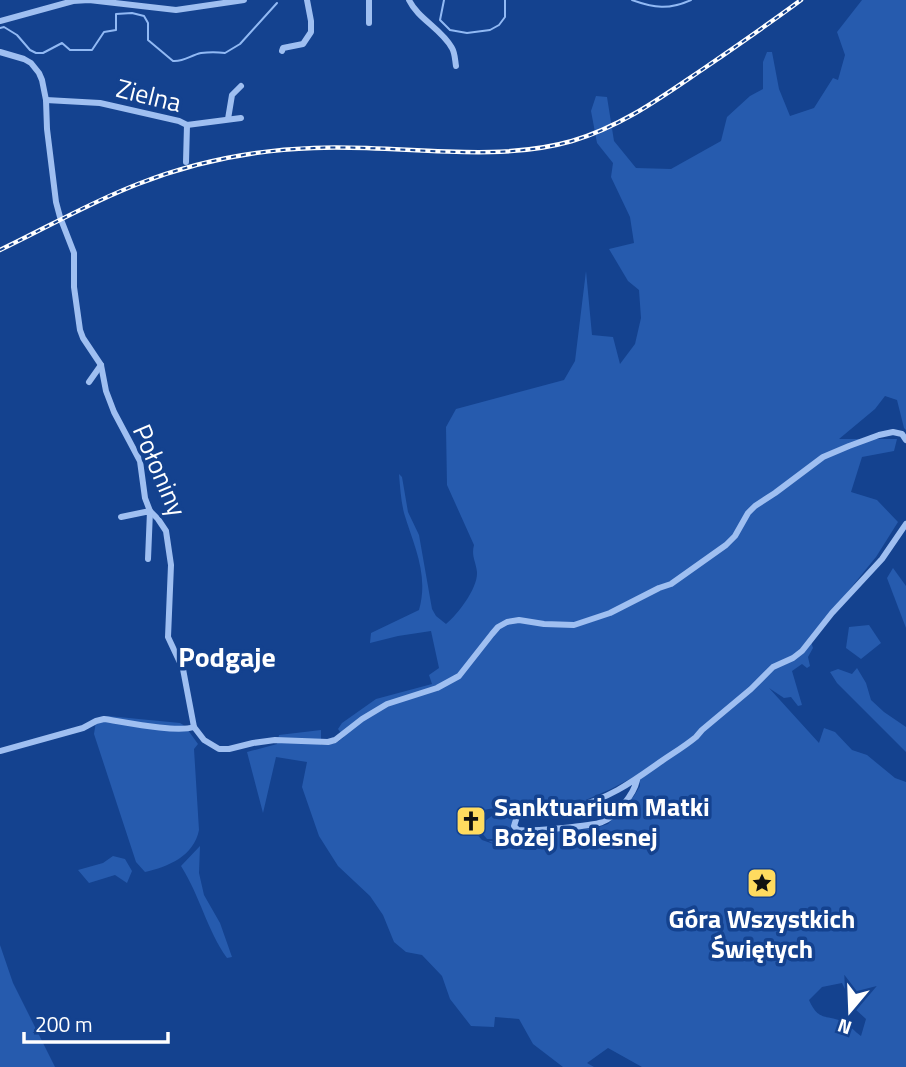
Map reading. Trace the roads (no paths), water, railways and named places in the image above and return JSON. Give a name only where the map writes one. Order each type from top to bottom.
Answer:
[{"type":"street","points":[[0,22],[73,1],[176,10],[203,3],[244,0]]},
{"type":"street","points":[[282,51],[283,48],[303,44],[311,32],[307,0]]},
{"type":"street","points":[[369,0],[369,23]]},
{"type":"street","points":[[409,0],[412,7],[433,25],[453,49],[456,66]]},
{"type":"street","name":"Połoniny","points":[[0,52],[31,63],[42,79],[56,202],[74,253],[74,287],[80,330],[101,365],[106,391],[114,412],[139,461],[150,511],[166,531],[171,565],[168,637],[183,670],[194,727]]},
{"type":"street","points":[[228,119],[232,95],[241,86]]},
{"type":"street","name":"Zielna","points":[[46,100],[100,103],[187,125],[241,118]]},
{"type":"street","points":[[186,162],[187,125]]},
{"type":"street","points":[[89,382],[101,365]]},
{"type":"street","points":[[0,751],[83,729],[103,719],[177,729],[194,727],[204,740],[219,749],[275,740],[335,740],[383,706],[437,688],[459,676],[498,627],[507,622],[519,620],[574,625],[671,584],[726,545],[755,506],[823,457],[878,435],[893,432],[904,437]]},
{"type":"street","points":[[121,517],[150,511],[148,559]]},
{"type":"street","points":[[636,779],[627,800],[610,818],[598,824],[517,830],[514,826],[519,810],[525,808],[571,807],[600,798],[636,779],[696,737],[751,690],[773,667],[793,659],[802,651],[882,558],[906,524]]},
{"type":"waterway","points":[[444,0],[440,20],[450,30],[467,33],[490,30],[499,25],[505,17],[505,0]]},
{"type":"waterway","points":[[632,0],[661,7],[691,0]]},
{"type":"waterway","points":[[0,28],[4,27],[17,35],[36,53],[43,53],[62,43],[70,50],[92,50],[104,32],[116,30],[116,14],[132,13],[144,16],[148,23],[148,40],[173,61],[177,61],[201,53],[225,53],[240,44],[277,3]]},
{"type":"railway","points":[[0,250],[120,191],[181,169],[224,158],[269,151],[346,147],[444,152],[510,151],[572,141],[591,135],[642,109],[801,0]]},
{"type":"place","name":"Sanktuarium Matki Bożej Bolesnej","points":[[471,821]]},
{"type":"place","name":"Góra Wszystkich Świętych","points":[[762,883]]},
{"type":"district","name":"Podgaje","points":[[227,656]]}]
